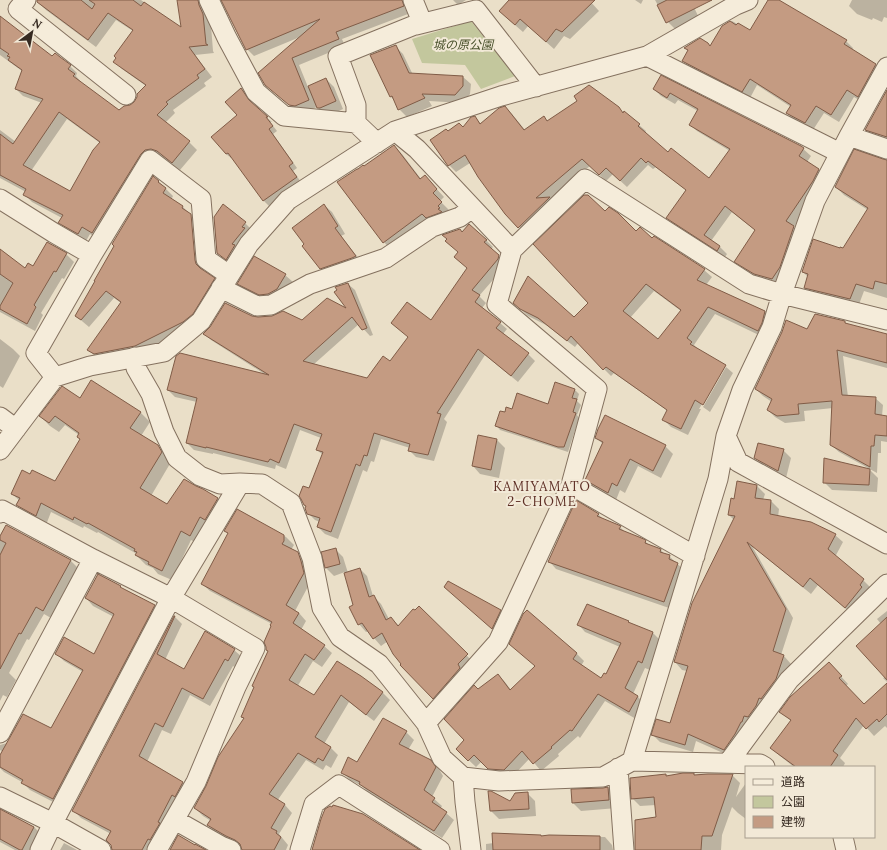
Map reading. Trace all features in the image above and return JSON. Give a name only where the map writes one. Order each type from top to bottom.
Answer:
[{"type":"street","points":[[26,0],[18,9],[126,95]]},
{"type":"street","points":[[208,0],[256,92],[284,116],[356,123],[377,143]]},
{"type":"street","points":[[356,123],[356,106],[338,56],[422,22],[413,0]]},
{"type":"street","points":[[0,450],[55,377],[90,366],[164,352],[201,321],[249,244],[288,200],[395,131],[501,96],[647,56],[736,5],[748,0]]},
{"type":"street","points":[[416,25],[476,10],[536,86]]},
{"type":"street","points":[[647,56],[840,153]]},
{"type":"street","points":[[624,850],[625,764],[695,556],[718,478],[726,436],[742,390],[772,327],[815,201],[887,67]]},
{"type":"street","points":[[395,131],[417,149],[512,250]]},
{"type":"street","points":[[849,136],[887,148]]},
{"type":"street","points":[[55,377],[36,353],[150,160],[201,199],[206,259],[225,282],[257,306],[271,305],[310,284],[386,258],[432,227],[460,217],[472,208]]},
{"type":"street","points":[[426,724],[498,642],[571,485],[597,389],[497,304],[512,250],[585,179],[749,284],[782,294],[887,320]]},
{"type":"street","points":[[0,199],[92,256]]},
{"type":"street","points":[[136,357],[136,368],[151,394],[164,432],[177,458],[200,476],[220,484],[262,484],[291,503],[312,558],[322,608],[340,637],[379,664],[426,724],[442,758],[463,777],[499,781],[603,777],[625,764],[728,763],[760,764],[763,766]]},
{"type":"street","points":[[0,417],[16,428]]},
{"type":"street","points":[[726,436],[738,462],[887,544]]},
{"type":"street","points":[[40,850],[171,598],[240,483]]},
{"type":"street","points":[[571,485],[695,556]]},
{"type":"street","points":[[0,513],[2,510],[93,559],[171,598],[255,648],[236,687],[196,782],[157,850]]},
{"type":"street","points":[[0,733],[5,714],[93,559]]},
{"type":"street","points":[[728,763],[789,680],[887,584]]},
{"type":"street","points":[[463,777],[471,850]]},
{"type":"street","points":[[300,850],[314,804],[339,786],[440,850]]},
{"type":"street","points":[[0,797],[101,850]]},
{"type":"street","points":[[175,820],[231,850]]},
{"type":"street","points":[[843,838],[846,850]]},
{"type":"green space","name":"城の原公園","points":[[471,21],[515,76],[481,89],[465,65],[422,63],[412,39]]},
{"type":"building","points":[[37,0],[81,0],[92,9],[95,4],[89,0],[133,0],[141,6],[144,2],[181,27],[177,0],[198,0],[203,14],[206,44],[208,45],[189,47],[205,69],[197,75],[199,78],[166,102],[168,104],[157,115],[190,141],[172,163],[157,151],[151,149],[145,150],[141,154],[92,233],[82,227],[78,234],[58,223],[63,215],[23,195],[26,189],[0,175],[0,134],[13,144],[43,99],[15,89],[22,70],[8,60],[10,57],[7,56],[9,54],[0,48],[0,16],[52,56],[55,53],[71,65],[68,69],[75,74],[73,76],[119,110],[134,102],[137,94],[146,85],[113,62],[116,58],[114,56],[133,30],[108,13],[88,40],[37,2]],"holes":[[[59,112],[100,142],[93,150],[70,191],[23,165]]]},
{"type":"building","points":[[221,0],[402,0],[404,6],[336,32],[339,39],[292,58],[309,100],[295,106],[289,105],[265,85],[258,73],[320,19],[246,50]]},
{"type":"building","points":[[509,0],[595,0],[562,32],[556,29],[546,42],[520,19],[515,25],[499,11]]},
{"type":"building","points":[[667,0],[712,0],[666,23],[657,5]]},
{"type":"building","points":[[768,0],[779,0],[847,40],[844,44],[876,64],[858,97],[847,90],[831,115],[816,106],[805,123],[786,113],[791,105],[750,79],[742,92],[682,61],[688,50],[684,48],[700,38],[710,46],[722,26],[730,21],[736,25],[738,23],[750,30]]},
{"type":"building","points":[[396,45],[409,73],[463,76],[463,86],[455,95],[422,94],[425,98],[398,110],[392,96],[390,97],[370,55]]},
{"type":"building","points":[[661,75],[801,146],[804,148],[799,156],[819,169],[813,181],[786,221],[794,226],[780,267],[772,279],[754,274],[734,262],[755,230],[725,206],[704,235],[720,246],[717,251],[666,218],[686,190],[648,161],[646,163],[641,158],[620,181],[606,168],[599,175],[582,159],[536,198],[550,197],[518,228],[505,214],[478,177],[465,155],[448,166],[430,140],[446,129],[448,131],[459,123],[463,127],[471,117],[475,116],[480,124],[499,108],[505,106],[524,130],[544,116],[547,121],[577,101],[574,96],[589,85],[619,107],[623,113],[624,111],[640,124],[638,126],[668,152],[671,148],[709,178],[730,149],[689,125],[698,109],[670,93],[667,98],[653,89]]},
{"type":"building","points":[[326,78],[336,101],[317,108],[308,86]]},
{"type":"building","points":[[241,88],[249,100],[268,117],[266,117],[273,126],[269,129],[293,163],[289,166],[297,177],[263,201],[228,153],[226,154],[211,137],[237,115],[225,102]]},
{"type":"building","points":[[887,90],[887,137],[865,130]]},
{"type":"building","points":[[394,145],[420,179],[425,175],[437,189],[433,193],[442,202],[438,206],[440,208],[438,209],[442,212],[426,218],[422,214],[383,243],[337,182],[363,165],[364,166]]},
{"type":"building","points":[[854,149],[887,160],[887,284],[875,281],[873,289],[856,284],[850,299],[804,288],[808,274],[802,272],[813,239],[843,248],[868,208],[835,187]]},
{"type":"building","points":[[153,176],[166,188],[163,193],[183,206],[182,208],[191,214],[196,264],[215,278],[193,314],[183,322],[135,346],[94,354],[87,350],[121,302],[106,291],[81,320],[75,316],[114,246],[112,244]]},
{"type":"building","points":[[584,195],[588,195],[605,211],[609,207],[618,213],[636,231],[640,227],[652,238],[654,236],[705,269],[697,280],[765,311],[762,323],[758,331],[708,307],[687,338],[692,342],[690,344],[726,365],[703,405],[695,400],[681,429],[662,420],[667,410],[606,367],[603,370],[571,336],[567,341],[538,318],[520,309],[513,303],[528,276],[574,317],[588,303],[533,244]],"holes":[[[646,284],[681,310],[658,339],[623,311]]]},
{"type":"building","points":[[223,204],[246,222],[242,227],[245,228],[232,244],[235,245],[226,260],[217,253],[214,217]]},
{"type":"building","points":[[324,204],[338,226],[335,228],[356,256],[320,269],[302,246],[304,244],[292,228]]},
{"type":"building","points":[[469,224],[487,240],[484,242],[499,255],[498,259],[472,290],[480,295],[475,302],[501,322],[496,328],[529,353],[511,376],[478,349],[437,413],[441,414],[428,455],[408,451],[410,444],[374,433],[367,456],[364,455],[360,466],[356,464],[331,532],[317,527],[320,518],[307,514],[305,508],[306,506],[299,496],[303,486],[309,488],[323,452],[316,450],[322,434],[294,424],[279,463],[270,459],[268,462],[186,443],[197,398],[167,390],[176,356],[180,353],[269,375],[203,334],[210,327],[225,303],[252,316],[272,316],[283,311],[302,320],[327,298],[346,308],[334,292],[337,290],[335,287],[348,283],[367,328],[362,330],[352,317],[303,361],[367,378],[383,356],[390,361],[408,337],[391,323],[407,302],[431,320],[467,268],[454,257],[458,252],[445,241],[447,239],[442,235],[460,229],[462,232]]},
{"type":"building","points":[[47,242],[67,253],[56,272],[54,271],[34,305],[36,307],[27,324],[0,309],[0,306],[13,283],[0,274],[0,249],[25,268],[28,263],[33,266]]},
{"type":"building","points":[[254,256],[286,274],[277,289],[268,294],[259,295],[237,284]]},
{"type":"building","points":[[815,314],[845,321],[845,323],[887,334],[887,363],[837,350],[842,395],[876,397],[875,414],[887,416],[887,436],[875,435],[874,446],[871,446],[870,467],[830,445],[832,401],[798,404],[799,414],[777,416],[767,410],[772,399],[755,389],[782,332],[786,320],[807,329]]},
{"type":"building","points":[[91,380],[141,412],[130,428],[158,445],[162,452],[140,488],[167,504],[184,479],[218,498],[205,520],[200,517],[190,536],[181,531],[162,571],[135,555],[137,552],[134,551],[135,549],[88,523],[87,524],[74,517],[73,520],[41,503],[36,516],[16,505],[20,498],[11,494],[22,470],[30,474],[32,470],[55,481],[80,439],[77,437],[79,433],[55,416],[49,423],[39,416],[62,386],[80,398]]},
{"type":"building","points":[[555,382],[575,389],[572,398],[577,399],[573,412],[576,413],[564,447],[558,447],[495,426],[500,411],[505,412],[506,407],[512,409],[517,393],[548,404]]},
{"type":"building","points":[[605,415],[666,445],[653,471],[630,459],[617,486],[612,483],[608,493],[585,480],[603,442],[595,438]]},
{"type":"building","points":[[478,435],[497,439],[491,470],[472,466]]},
{"type":"building","points":[[758,443],[784,449],[778,471],[754,458]]},
{"type":"building","points":[[824,458],[870,469],[869,485],[823,483]]},
{"type":"building","points":[[737,481],[757,485],[755,498],[771,500],[770,514],[811,522],[836,534],[828,549],[864,579],[860,585],[862,587],[845,608],[810,578],[803,587],[747,542],[786,609],[773,651],[784,655],[776,679],[761,699],[759,698],[756,706],[748,717],[744,716],[735,734],[724,750],[688,734],[685,745],[651,735],[656,719],[670,723],[688,666],[674,662],[692,603],[735,516],[728,515],[731,498],[734,499]]},
{"type":"building","points":[[576,500],[599,514],[597,516],[621,526],[619,529],[646,540],[645,543],[661,549],[660,552],[670,555],[669,559],[678,563],[664,602],[548,562]]},
{"type":"building","points":[[237,509],[284,535],[284,541],[282,544],[298,552],[301,561],[304,573],[286,605],[299,613],[293,623],[325,645],[314,660],[305,654],[289,680],[314,695],[337,661],[383,692],[366,715],[341,695],[315,737],[331,747],[323,761],[318,758],[315,763],[298,753],[269,794],[285,804],[271,828],[277,831],[276,833],[281,837],[274,850],[242,850],[240,844],[235,840],[207,825],[211,819],[194,808],[206,786],[218,757],[244,718],[241,717],[254,687],[252,686],[268,651],[266,650],[264,642],[272,622],[201,584],[228,533],[224,531]]},
{"type":"building","points":[[6,525],[71,560],[43,611],[36,607],[21,634],[19,633],[0,669],[0,555],[6,543],[0,540],[0,536]]},
{"type":"building","points":[[336,548],[340,564],[325,568],[321,552]]},
{"type":"building","points":[[360,568],[369,597],[374,595],[386,620],[391,617],[398,626],[413,609],[415,610],[419,606],[468,654],[458,664],[460,668],[433,699],[400,665],[401,664],[393,654],[382,633],[373,639],[362,623],[358,625],[349,607],[353,605],[344,573]]},
{"type":"building","points":[[98,574],[155,605],[53,799],[21,783],[23,780],[0,767],[0,755],[23,714],[51,728],[83,670],[55,654],[64,637],[94,654],[114,614],[85,598]]},
{"type":"building","points":[[448,581],[501,610],[492,629],[444,587]]},
{"type":"building","points":[[587,604],[653,632],[642,663],[638,661],[625,688],[638,696],[629,712],[598,694],[572,731],[570,730],[533,764],[522,751],[504,770],[488,769],[474,755],[468,761],[456,749],[464,740],[444,719],[474,685],[478,689],[498,674],[510,690],[535,666],[509,644],[523,614],[527,610],[577,653],[573,659],[601,678],[604,673],[606,674],[621,643],[577,625]]},
{"type":"building","points":[[174,616],[157,654],[184,669],[205,631],[235,649],[228,661],[225,659],[203,699],[182,688],[163,727],[155,723],[139,756],[183,782],[175,797],[172,795],[158,822],[160,823],[142,850],[112,850],[111,845],[106,840],[111,831],[72,811]]},
{"type":"building","points":[[887,617],[887,680],[856,646]]},
{"type":"building","points":[[829,662],[842,676],[839,678],[864,704],[887,683],[887,714],[879,722],[877,719],[866,729],[856,718],[833,751],[838,755],[831,766],[795,766],[770,748],[791,720],[779,712],[790,697]]},
{"type":"building","points":[[383,718],[407,731],[399,744],[431,760],[436,767],[424,790],[435,798],[432,802],[447,812],[434,831],[359,784],[360,782],[341,773],[348,757],[357,762]]},
{"type":"building","points":[[694,773],[694,775],[733,774],[712,836],[702,836],[701,850],[635,850],[635,820],[656,817],[654,797],[631,799],[630,778],[666,774],[666,776]]},
{"type":"building","points":[[608,787],[609,800],[572,803],[571,789]]},
{"type":"building","points":[[488,791],[491,791],[510,801],[515,793],[528,792],[529,809],[490,811]]},
{"type":"building","points":[[333,805],[363,814],[420,850],[312,850],[325,809],[330,806],[332,807]]},
{"type":"building","points":[[0,809],[34,827],[22,850],[0,839]]},
{"type":"building","points":[[492,833],[541,836],[600,836],[600,850],[493,850]]},
{"type":"building","points":[[178,835],[195,845],[206,850],[170,850]]},
{"type":"district","name":"KAMIYAMATO 2-CHOME","points":[[542,494]]}]
